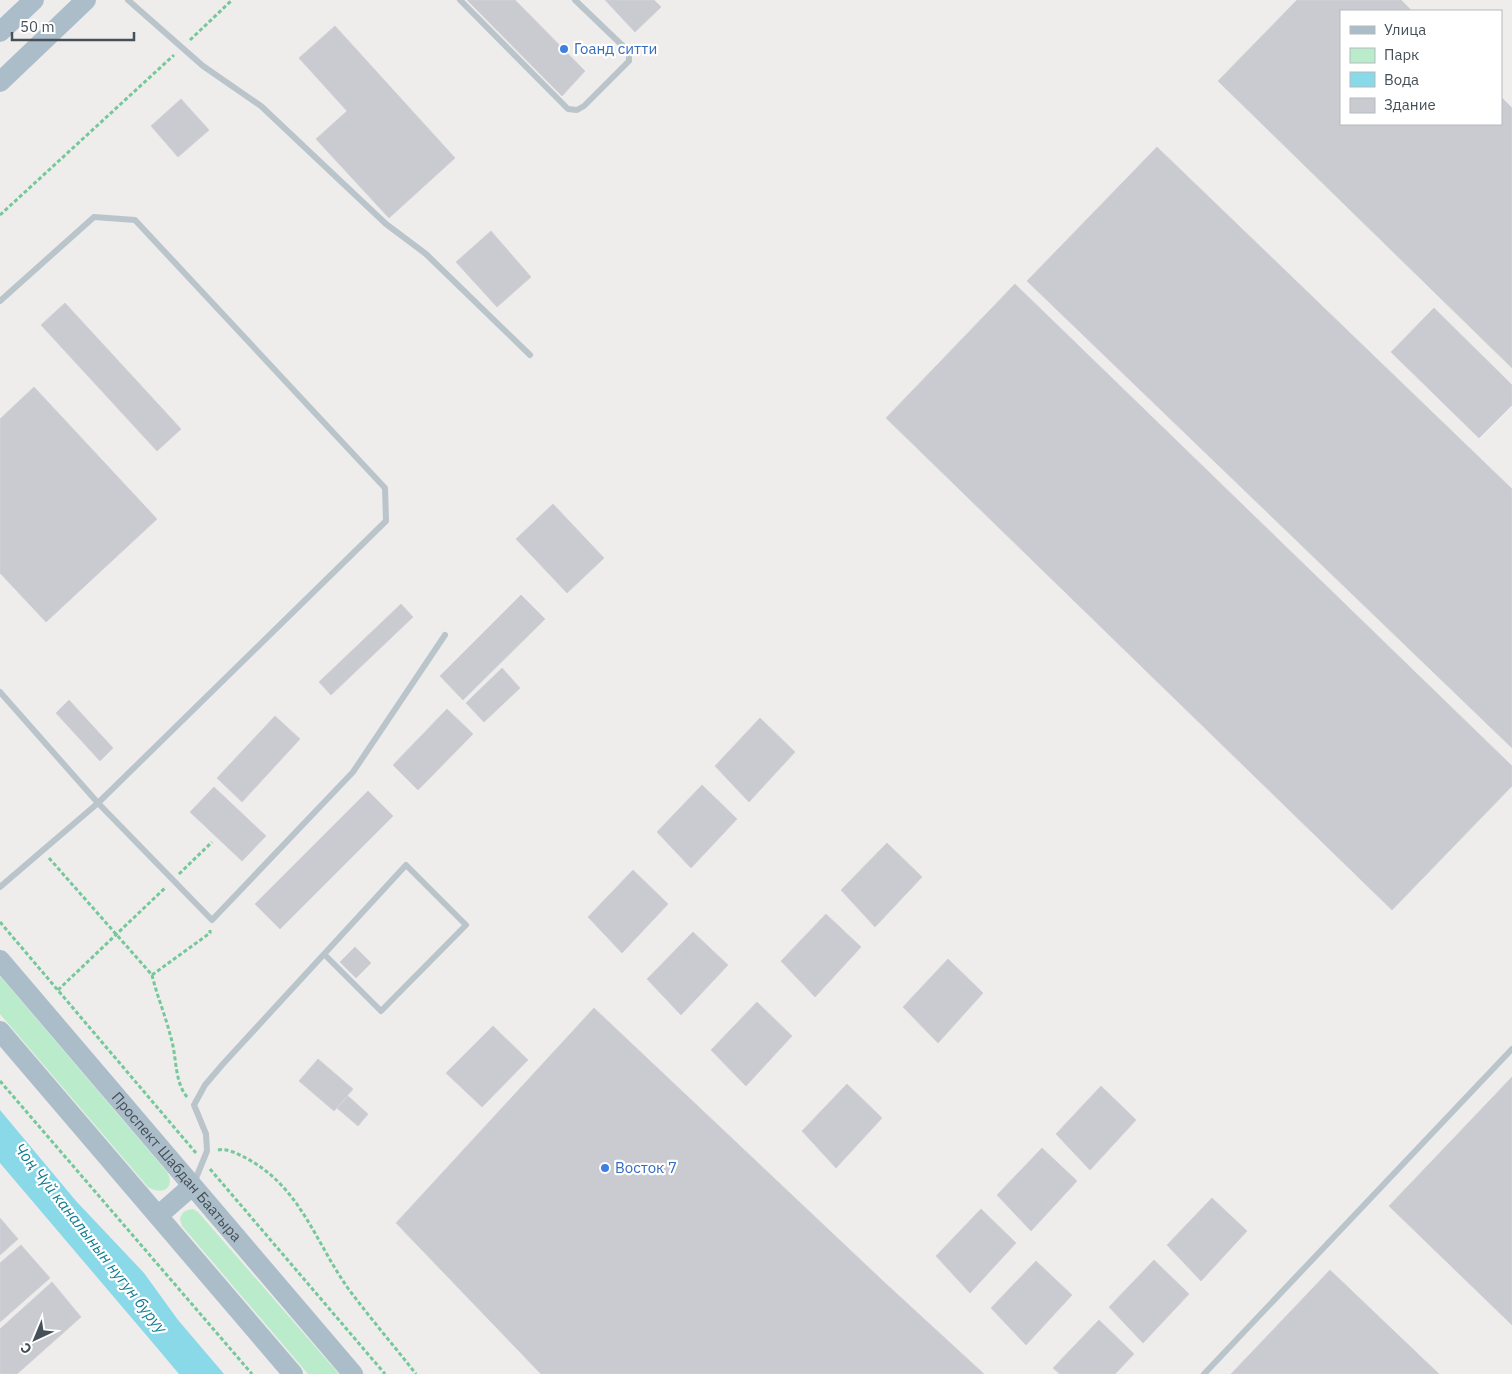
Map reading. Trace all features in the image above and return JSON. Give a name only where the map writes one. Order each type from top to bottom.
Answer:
[{"type":"main road","points":[[0,32],[34,0]]},
{"type":"main road","points":[[0,82],[86,0]]},
{"type":"main road","name":"Проспект Шабдан Баатыра","points":[[0,960],[353,1374]]},
{"type":"main road","points":[[0,1031],[293,1374]]},
{"type":"main road","points":[[159,1216],[192,1186]]},
{"type":"lane","points":[[128,0],[203,66],[261,106],[386,224],[426,254],[530,355]]},
{"type":"lane","points":[[460,0],[568,109],[577,110],[584,106],[629,61],[629,54],[626,48],[575,0]]},
{"type":"lane","points":[[0,301],[94,217],[135,220],[386,488],[386,521],[98,803],[0,887]]},
{"type":"lane","points":[[0,692],[98,803],[212,920],[353,772],[445,635]]},
{"type":"lane","points":[[192,1186],[204,1162],[207,1151],[206,1134],[194,1105],[205,1085],[222,1065],[324,954],[406,865],[466,925],[381,1012],[324,954]]},
{"type":"lane","points":[[1204,1374],[1512,1049]]},
{"type":"path","points":[[0,215],[232,0]]},
{"type":"path","points":[[58,990],[212,842]]},
{"type":"path","points":[[42,851],[152,975],[172,1039],[177,1076],[184,1093],[194,1105]]},
{"type":"path","points":[[152,975],[210,933],[212,920]]},
{"type":"path","points":[[0,922],[385,1374]]},
{"type":"path","points":[[0,1082],[252,1374]]},
{"type":"path","points":[[207,1151],[222,1149],[241,1155],[274,1176],[300,1206],[349,1290],[416,1374]]},
{"type":"green space","points":[[0,976],[167,1172],[170,1182],[166,1189],[158,1191],[148,1187],[0,1014]]},
{"type":"green space","points":[[193,1209],[198,1212],[339,1374],[308,1374],[182,1226],[180,1219],[183,1213]]},
{"type":"water","name":"Чоң Чүй каналынын нугун буруу","points":[[0,1110],[76,1201],[144,1273],[178,1320],[224,1374],[179,1374],[0,1163]]},
{"type":"building","points":[[467,0],[515,0],[585,71],[562,96]]},
{"type":"building","points":[[605,0],[654,0],[661,7],[635,32]]},
{"type":"building","points":[[1297,0],[1401,0],[1411,10],[1340,10],[1340,125],[1502,125],[1502,98],[1512,108],[1512,368],[1218,81]]},
{"type":"building","points":[[335,26],[455,158],[389,218],[316,139],[347,111],[299,58]]},
{"type":"building","points":[[181,99],[209,130],[178,157],[151,126]]},
{"type":"building","points":[[1157,147],[1512,489],[1512,748],[1027,281]]},
{"type":"building","points":[[491,231],[531,277],[497,307],[456,262]]},
{"type":"building","points":[[1015,284],[1512,766],[1512,786],[1392,910],[886,418]]},
{"type":"building","points":[[65,303],[181,429],[157,451],[41,325]]},
{"type":"building","points":[[1434,308],[1512,385],[1512,405],[1479,438],[1391,352]]},
{"type":"building","points":[[34,387],[157,519],[46,622],[0,573],[0,419]]},
{"type":"building","points":[[553,504],[604,558],[567,593],[516,539]]},
{"type":"building","points":[[521,595],[545,619],[463,700],[440,676]]},
{"type":"building","points":[[401,604],[413,617],[331,695],[319,682]]},
{"type":"building","points":[[502,668],[520,688],[484,722],[466,703]]},
{"type":"building","points":[[69,700],[113,748],[100,761],[56,713]]},
{"type":"building","points":[[447,709],[473,734],[418,790],[393,765]]},
{"type":"building","points":[[275,716],[300,739],[242,802],[217,778]]},
{"type":"building","points":[[760,718],[795,752],[749,802],[715,766]]},
{"type":"building","points":[[702,785],[737,819],[691,868],[657,832]]},
{"type":"building","points":[[214,787],[266,836],[242,861],[190,812]]},
{"type":"building","points":[[368,791],[393,816],[280,929],[255,904]]},
{"type":"building","points":[[887,843],[922,877],[875,927],[841,890]]},
{"type":"building","points":[[633,870],[668,904],[622,953],[588,917]]},
{"type":"building","points":[[826,914],[861,947],[815,997],[781,961]]},
{"type":"building","points":[[693,932],[728,965],[681,1015],[647,979]]},
{"type":"building","points":[[355,947],[371,963],[356,978],[340,962]]},
{"type":"building","points":[[948,959],[983,993],[938,1043],[903,1007]]},
{"type":"building","points":[[757,1002],[792,1036],[746,1086],[711,1050]]},
{"type":"building","name":"Восток 7","points":[[594,1008],[984,1374],[541,1374],[396,1223]]},
{"type":"building","points":[[493,1026],[528,1060],[482,1107],[446,1073]]},
{"type":"building","points":[[318,1059],[353,1089],[334,1111],[299,1081]]},
{"type":"building","points":[[1512,1077],[1512,1325],[1389,1206]]},
{"type":"building","points":[[847,1084],[882,1118],[836,1168],[802,1131]]},
{"type":"building","points":[[1101,1086],[1136,1120],[1090,1170],[1056,1134]]},
{"type":"building","points":[[348,1096],[368,1114],[358,1126],[337,1108]]},
{"type":"building","points":[[1042,1148],[1077,1181],[1031,1231],[997,1195]]},
{"type":"building","points":[[1212,1198],[1247,1231],[1201,1281],[1167,1245]]},
{"type":"building","points":[[981,1209],[1016,1243],[970,1293],[936,1256]]},
{"type":"building","points":[[0,1218],[18,1239],[0,1255]]},
{"type":"building","points":[[21,1245],[50,1278],[0,1322],[0,1263]]},
{"type":"building","points":[[1154,1260],[1189,1294],[1143,1343],[1109,1307]]},
{"type":"building","points":[[1036,1261],[1072,1295],[1026,1345],[991,1308]]},
{"type":"building","points":[[1330,1270],[1439,1374],[1231,1374]]},
{"type":"building","points":[[52,1282],[81,1317],[17,1374],[0,1374],[0,1329]]},
{"type":"building","points":[[1099,1320],[1134,1354],[1115,1374],[1060,1374],[1053,1368]]},
{"type":"place","name":"Гоанд ситти","points":[[564,49]]},
{"type":"place","name":"Восток 7","points":[[605,1168]]}]
